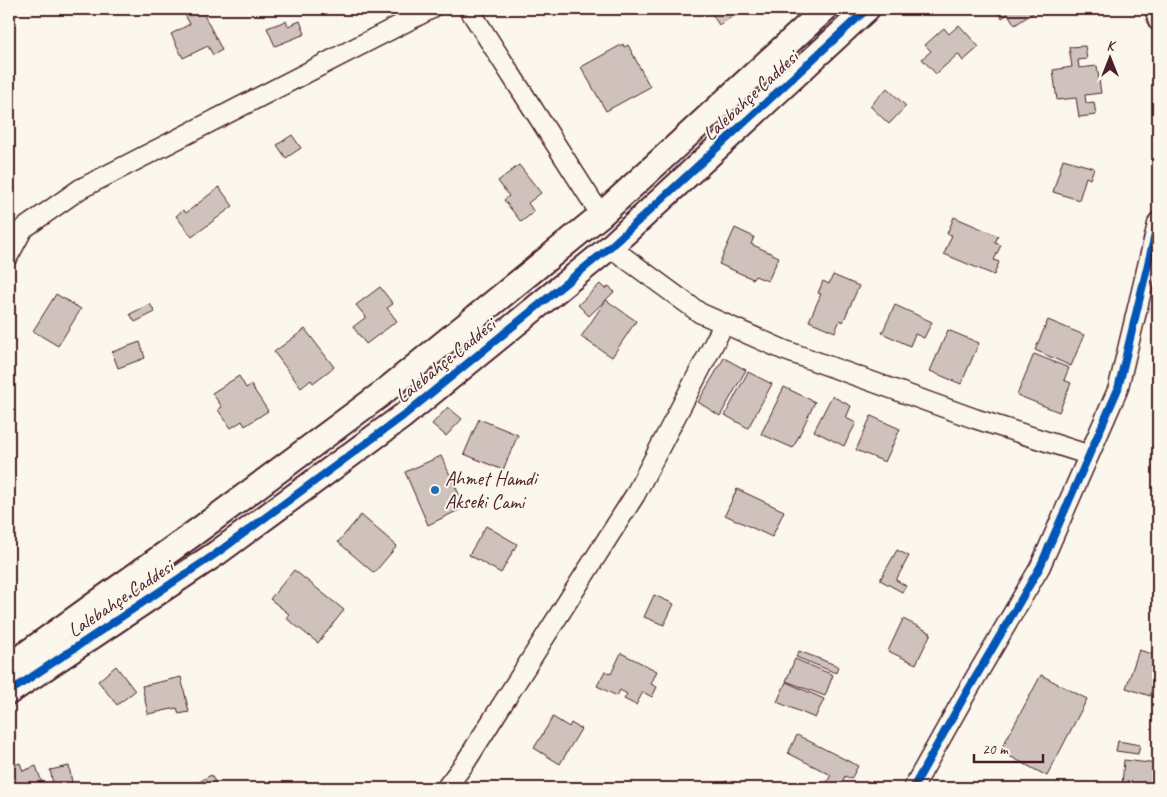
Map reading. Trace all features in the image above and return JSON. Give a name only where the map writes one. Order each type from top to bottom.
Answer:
[{"type":"street","points":[[9,255],[23,229],[80,189],[431,9]]},
{"type":"street","points":[[469,9],[601,215]]},
{"type":"street","name":"Lalebahçe Caddesi","points":[[10,659],[200,529],[380,395],[601,215],[825,9]]},
{"type":"street","name":"Lalebahçe Caddesi","points":[[9,692],[217,553],[403,416],[610,247],[867,9]]},
{"type":"street","points":[[1155,9],[1158,21]]},
{"type":"street","points":[[913,788],[1040,567],[1118,390],[1157,234]]},
{"type":"street","points":[[610,247],[700,313],[724,324],[784,350],[976,419],[1089,455]]},
{"type":"street","points":[[446,788],[480,739],[635,495],[724,324]]},
{"type":"building","points":[[201,9],[222,50],[213,55],[208,46],[183,58],[171,34],[190,24],[185,15]]},
{"type":"building","points":[[709,9],[742,9],[743,10],[719,25]]},
{"type":"building","points":[[996,9],[1039,9],[1015,25],[1008,14],[1002,18]]},
{"type":"building","points":[[286,21],[288,26],[300,21],[305,34],[275,46],[267,28]]},
{"type":"building","points":[[959,25],[979,47],[963,61],[958,54],[936,74],[922,59],[931,51],[925,45],[944,28],[949,34]]},
{"type":"building","points":[[623,44],[624,47],[628,45],[650,87],[606,111],[581,67]]},
{"type":"building","points":[[1085,46],[1087,59],[1078,60],[1079,68],[1097,66],[1101,93],[1085,95],[1086,103],[1094,102],[1096,115],[1079,117],[1076,98],[1057,100],[1053,70],[1072,67],[1069,47]]},
{"type":"building","points":[[887,88],[906,106],[889,124],[870,106]]},
{"type":"building","points":[[292,135],[301,148],[286,158],[277,145]]},
{"type":"building","points":[[1063,159],[1094,168],[1090,179],[1086,177],[1079,200],[1053,192]]},
{"type":"building","points":[[519,165],[541,193],[528,203],[534,212],[521,222],[504,200],[509,196],[498,181]]},
{"type":"building","points":[[219,187],[233,206],[192,237],[176,216],[183,210],[186,213]]},
{"type":"building","points":[[954,217],[998,236],[995,243],[1001,245],[994,260],[999,262],[994,275],[944,254],[952,235],[947,234]]},
{"type":"building","points":[[735,228],[754,237],[751,244],[779,257],[768,281],[755,276],[753,279],[719,264]]},
{"type":"building","points":[[833,275],[859,286],[843,322],[840,320],[835,332],[809,321],[821,294],[818,293],[823,281],[829,284]]},
{"type":"building","points":[[600,284],[605,289],[609,286],[614,292],[589,316],[578,305]]},
{"type":"building","points":[[380,287],[393,304],[387,308],[397,321],[366,344],[353,327],[366,317],[356,305]]},
{"type":"building","points":[[56,294],[81,309],[58,346],[33,331]]},
{"type":"building","points":[[606,300],[636,321],[612,357],[581,337]]},
{"type":"building","points":[[150,304],[155,312],[135,322],[130,314]]},
{"type":"building","points":[[895,305],[932,322],[924,338],[915,334],[910,346],[882,333]]},
{"type":"building","points":[[1048,320],[1084,335],[1071,366],[1035,350]]},
{"type":"building","points":[[305,329],[334,367],[313,383],[311,380],[301,388],[274,352]]},
{"type":"building","points":[[948,330],[979,343],[961,384],[930,371]]},
{"type":"building","points":[[140,342],[145,358],[118,368],[112,352]]},
{"type":"building","points":[[1034,354],[1069,368],[1064,380],[1071,383],[1059,412],[1017,395]]},
{"type":"building","points":[[724,358],[746,370],[720,416],[698,402]]},
{"type":"building","points":[[748,372],[772,384],[748,428],[725,415]]},
{"type":"building","points":[[239,376],[246,388],[251,385],[268,411],[245,426],[242,421],[231,428],[218,410],[222,407],[212,393]]},
{"type":"building","points":[[784,387],[815,402],[793,448],[761,434]]},
{"type":"building","points":[[832,396],[851,406],[846,418],[856,423],[844,446],[814,431]]},
{"type":"building","points":[[448,407],[462,419],[446,436],[432,424]]},
{"type":"building","points":[[871,416],[900,429],[885,462],[856,450]]},
{"type":"building","points":[[479,419],[518,435],[503,470],[464,454]]},
{"type":"building","name":"Ahmet Hamdi Akseki Cami","points":[[441,456],[465,507],[428,525],[405,472]]},
{"type":"building","points":[[737,489],[784,511],[772,537],[725,515]]},
{"type":"building","points":[[361,515],[397,546],[374,573],[338,542]]},
{"type":"building","points":[[486,526],[517,544],[501,573],[469,555]]},
{"type":"building","points":[[897,550],[909,556],[896,580],[906,586],[902,592],[880,580]]},
{"type":"building","points":[[294,570],[344,610],[318,643],[286,618],[289,614],[270,599]]},
{"type":"building","points":[[654,595],[674,604],[664,625],[644,617]]},
{"type":"building","points":[[903,619],[931,633],[916,664],[888,651]]},
{"type":"building","points":[[1139,650],[1158,656],[1158,670],[1150,696],[1126,688]]},
{"type":"building","points":[[799,651],[838,666],[836,673],[796,657]]},
{"type":"building","points":[[621,653],[657,671],[651,684],[657,687],[652,697],[643,692],[636,705],[624,699],[627,694],[620,690],[617,696],[597,686],[605,671],[611,674]]},
{"type":"building","points":[[795,659],[833,675],[825,696],[786,681]]},
{"type":"building","points":[[116,666],[135,691],[117,705],[98,681]]},
{"type":"building","points":[[1041,675],[1087,699],[1047,776],[1000,751]]},
{"type":"building","points":[[181,677],[189,712],[179,714],[177,708],[148,714],[142,686]]},
{"type":"building","points":[[786,682],[824,699],[815,718],[777,702]]},
{"type":"building","points":[[553,717],[569,727],[571,723],[581,729],[560,764],[534,748]]},
{"type":"building","points":[[797,735],[858,766],[851,779],[845,776],[839,788],[826,784],[831,775],[788,753]]},
{"type":"building","points":[[1118,741],[1140,745],[1138,754],[1116,751]]},
{"type":"building","points":[[1124,760],[1158,764],[1158,788],[1122,786]]},
{"type":"building","points":[[20,763],[23,771],[36,766],[44,788],[11,788],[9,767]]},
{"type":"building","points":[[69,766],[73,788],[54,788],[50,770]]},
{"type":"building","points":[[211,775],[219,788],[189,788]]},
{"type":"building","points":[[726,781],[744,788],[723,788]]},
{"type":"cycle path","points":[[9,692],[217,553],[403,416],[610,247],[867,9]]},
{"type":"cycle path","points":[[913,788],[1040,567],[1118,389],[1158,222]]},
{"type":"place","name":"Ahmet Hamdi Akseki Cami","points":[[435,490]]}]
